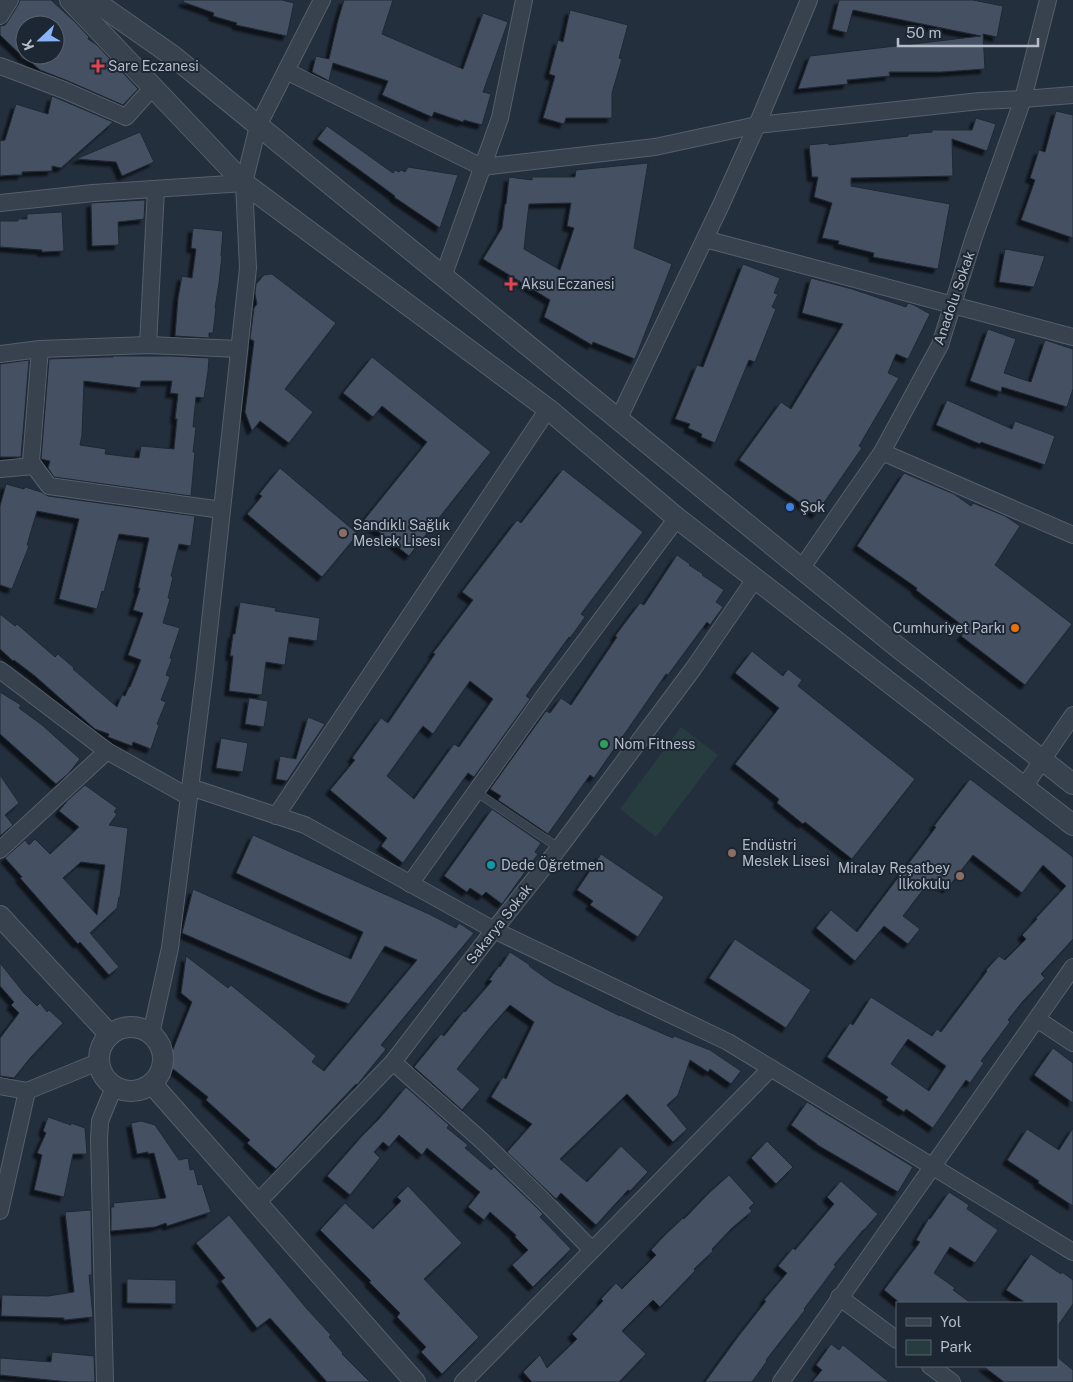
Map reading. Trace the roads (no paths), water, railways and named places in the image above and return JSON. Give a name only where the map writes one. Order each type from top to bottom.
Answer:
[{"type":"street","points":[[0,15],[10,0]]},
{"type":"street","points":[[70,0],[244,183],[548,409],[677,518],[1073,825]]},
{"type":"street","points":[[93,0],[115,7],[258,126],[895,645],[1073,784]]},
{"type":"street","points":[[151,1034],[170,948],[222,510],[248,268],[244,183],[258,126],[322,0]]},
{"type":"street","points":[[443,277],[500,118],[524,0]]},
{"type":"street","points":[[618,420],[757,124],[809,0]]},
{"type":"street","name":"Anadolu Sokak","points":[[801,568],[882,452],[940,345],[974,237],[1023,99],[1048,0]]},
{"type":"street","points":[[0,66],[64,90],[126,117],[153,87]]},
{"type":"street","points":[[286,72],[482,167],[655,147],[757,124],[980,100],[1073,95]]},
{"type":"street","points":[[0,203],[93,193],[244,183]]},
{"type":"street","points":[[148,345],[156,189]]},
{"type":"street","points":[[704,239],[1073,337]]},
{"type":"street","points":[[0,354],[40,349],[148,345],[239,349]]},
{"type":"street","points":[[40,349],[31,462],[49,486],[222,510]]},
{"type":"street","points":[[276,816],[548,409]]},
{"type":"street","points":[[882,452],[1073,535]]},
{"type":"street","points":[[0,469],[34,466]]},
{"type":"street","points":[[410,884],[547,692],[677,518]]},
{"type":"street","name":"Sakarya Sokak","points":[[257,1203],[393,1062],[559,848],[693,669],[755,579]]},
{"type":"street","points":[[0,670],[106,751],[189,792],[305,825],[494,930],[728,1042],[1073,1252]]},
{"type":"street","points":[[1024,787],[1073,716]]},
{"type":"street","points":[[0,850],[106,751]]},
{"type":"street","points":[[0,916],[110,1035]]},
{"type":"street","points":[[781,1382],[1073,967]]},
{"type":"street","points":[[1037,1019],[1073,1044]]},
{"type":"street","points":[[131,1027],[142,1029],[151,1034],[159,1043],[163,1059],[159,1076],[143,1090],[123,1091],[114,1087],[106,1080],[98,1062],[103,1042],[119,1029],[131,1027]]},
{"type":"street","points":[[0,1086],[27,1091],[98,1062]]},
{"type":"street","points":[[393,1062],[481,1140],[592,1250]]},
{"type":"street","points":[[463,1382],[771,1068]]},
{"type":"street","points":[[152,1084],[414,1382]]},
{"type":"street","points":[[104,1382],[99,1140],[100,1121],[114,1087]]},
{"type":"street","points":[[0,1211],[27,1091]]},
{"type":"street","points":[[839,1297],[896,1339]]},
{"type":"street","points":[[931,1367],[952,1382]]},
{"type":"lane","points":[[476,792],[559,848]]},
{"type":"place","name":"Sare Eczanesi","points":[[98,66]]},
{"type":"place","name":"Aksu Eczanesi","points":[[511,284]]},
{"type":"place","name":"Şok","points":[[790,507]]},
{"type":"place","name":"Sandıklı Sağlık Meslek Lisesi","points":[[343,533]]},
{"type":"place","name":"Cumhuriyet Parkı","points":[[1015,628]]},
{"type":"place","name":"Nom Fitness","points":[[604,744]]},
{"type":"place","name":"Endüstri Meslek Lisesi","points":[[732,853]]},
{"type":"place","name":"Dede Öğretmen","points":[[491,865]]},
{"type":"place","name":"Miralay Reşatbey İlkokulu","points":[[960,876]]}]
